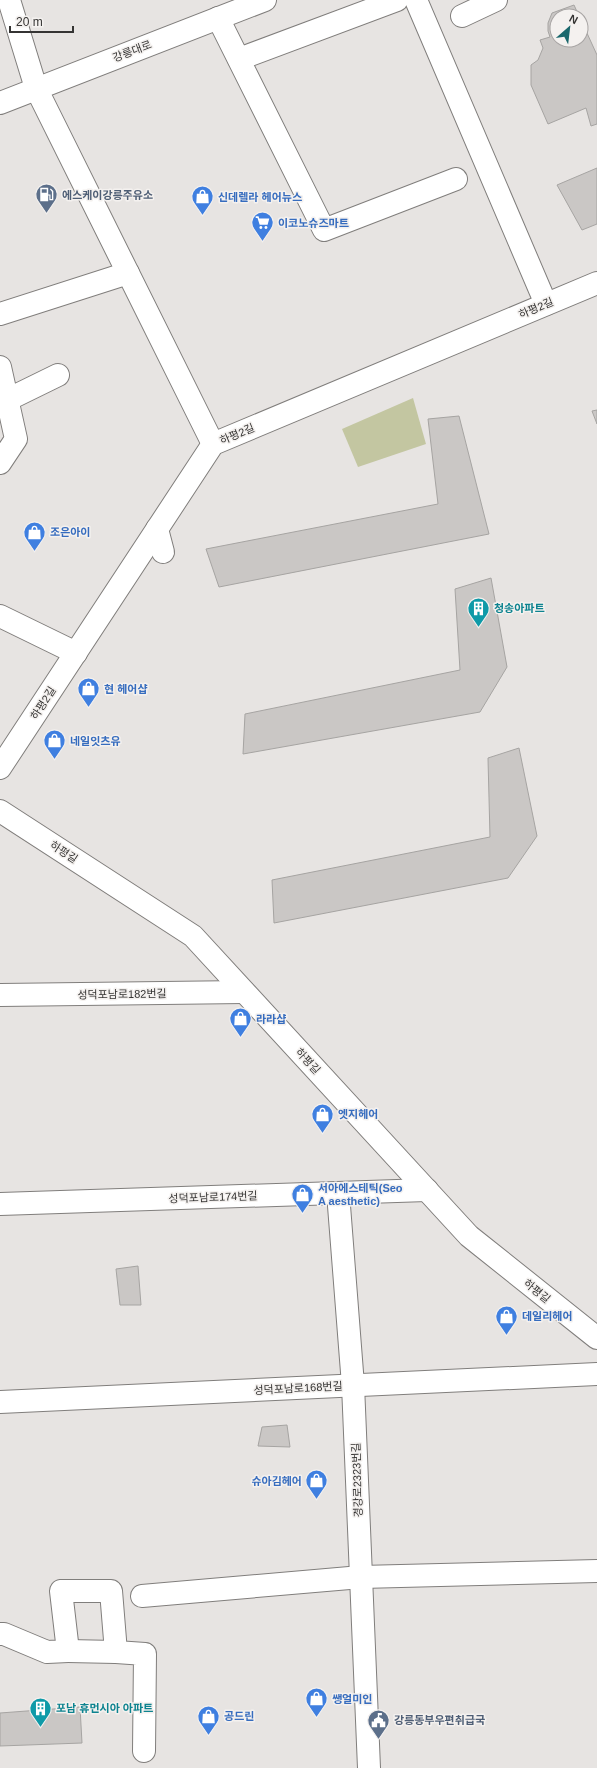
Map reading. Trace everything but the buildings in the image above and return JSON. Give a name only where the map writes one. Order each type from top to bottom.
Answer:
[{"type":"street","points":[[9,0],[36,88],[213,444]]},
{"type":"street","name":"강릉대로","points":[[0,103],[265,0]]},
{"type":"street","points":[[239,59],[396,0]]},
{"type":"street","points":[[416,0],[546,304]]},
{"type":"street","points":[[462,16],[496,0]]},
{"type":"street","points":[[218,18],[324,230],[456,179]]},
{"type":"street","points":[[0,314],[128,273]]},
{"type":"street","name":"하평2길","points":[[0,768],[213,444],[597,283]]},
{"type":"street","points":[[0,367],[16,439],[0,463]]},
{"type":"street","points":[[7,400],[58,374]]},
{"type":"street","points":[[157,528],[163,552]]},
{"type":"street","points":[[0,616],[76,653]]},
{"type":"street","name":"하평길","points":[[2,813],[193,936],[469,1236],[597,1338]]},
{"type":"street","name":"성덕포남로182번길","points":[[0,996],[244,992]]},
{"type":"street","name":"성덕포남로174번길","points":[[0,1204],[427,1190]]},
{"type":"street","name":"경강로2323번길","points":[[338,1193],[353,1385],[369,1768]]},
{"type":"street","name":"성덕포남로168번길","points":[[0,1402],[597,1374]]},
{"type":"street","points":[[142,1596],[361,1576],[597,1571]]},
{"type":"street","points":[[68,1651],[60,1591],[111,1591],[116,1652]]},
{"type":"street","points":[[0,1634],[4,1634],[47,1652],[68,1651],[145,1654],[144,1751]]},
{"type":"green space","points":[[413,398],[426,444],[358,467],[342,429]]},
{"type":"place","name":"에스케이강릉주유소","points":[[47,214]]},
{"type":"place","name":"신데렐라 헤어뉴스","points":[[202,216]]},
{"type":"place","name":"이코노슈즈마트","points":[[263,242]]},
{"type":"place","name":"조은아이","points":[[35,552]]},
{"type":"place","name":"청송아파트","points":[[479,628]]},
{"type":"place","name":"현 헤어샵","points":[[88,708]]},
{"type":"place","name":"네일잇츠유","points":[[55,760]]},
{"type":"place","name":"라라샵","points":[[241,1038]]},
{"type":"place","name":"엣지헤어","points":[[322,1134]]},
{"type":"place","name":"서아에스테틱(Seo A aesthetic)","points":[[303,1214]]},
{"type":"place","name":"데일리헤어","points":[[506,1336]]},
{"type":"place","name":"슈아김헤어","points":[[317,1500]]},
{"type":"place","name":"쌩얼미인","points":[[317,1718]]},
{"type":"place","name":"포남 휴먼시아 아파트","points":[[41,1728]]},
{"type":"place","name":"공드린","points":[[208,1736]]},
{"type":"place","name":"강릉동부우편취급국","points":[[378,1740]]}]
